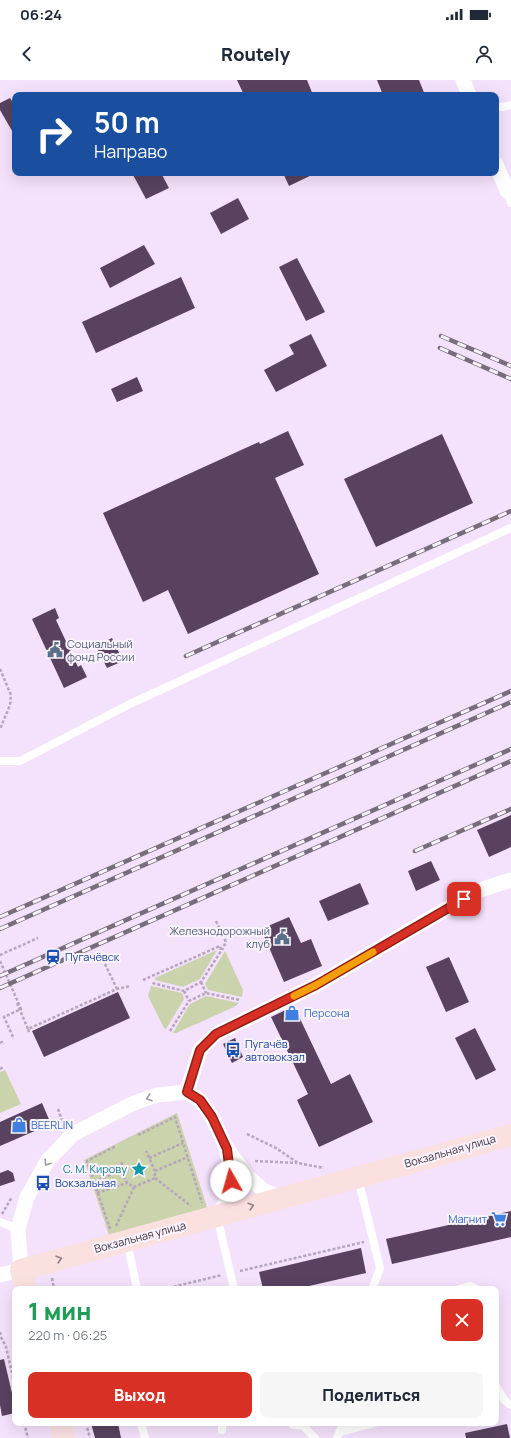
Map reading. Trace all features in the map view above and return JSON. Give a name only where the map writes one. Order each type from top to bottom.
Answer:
[{"type":"street","points":[[463,80],[468,92]]},
{"type":"street","points":[[499,172],[509,197]]},
{"type":"street","points":[[187,1092],[200,1050],[216,1034],[316,985],[477,891],[511,880]]},
{"type":"street","points":[[23,1279],[18,1229],[27,1197],[48,1160],[73,1134],[134,1103],[157,1095],[187,1092],[200,1100],[212,1117],[227,1149],[247,1176],[263,1190],[289,1195]]},
{"type":"street","name":"Вокзальная улица","points":[[0,1275],[23,1279],[127,1240],[208,1212],[289,1195],[511,1135]]},
{"type":"street","points":[[208,1212],[227,1201],[231,1181],[227,1149]]},
{"type":"street","points":[[61,1426],[64,1438]]},
{"type":"lane","points":[[499,107],[511,105]]},
{"type":"lane","points":[[0,761],[20,761],[130,704],[511,528]]},
{"type":"lane","points":[[349,1179],[373,1240],[380,1268],[373,1286]]},
{"type":"lane","points":[[208,1212],[233,1286]]},
{"type":"lane","points":[[0,1222],[18,1229]]},
{"type":"lane","points":[[127,1240],[136,1286]]},
{"type":"lane","points":[[499,1391],[505,1401],[511,1405]]},
{"type":"lane","points":[[142,1426],[146,1438]]},
{"type":"lane","points":[[304,1426],[315,1438]]},
{"type":"lane","points":[[338,1435],[366,1426]]},
{"type":"path","points":[[0,669],[11,695],[10,705],[0,729]]},
{"type":"path","points":[[152,983],[184,991],[202,982],[226,942],[216,921]]},
{"type":"path","points":[[0,955],[38,938]]},
{"type":"path","points":[[143,980],[220,946],[222,950]]},
{"type":"path","points":[[0,961],[21,1009],[4,1017],[14,1040]]},
{"type":"path","points":[[105,964],[117,988]]},
{"type":"path","points":[[202,982],[206,993]]},
{"type":"path","points":[[17,1004],[29,1031],[117,988],[130,986]]},
{"type":"path","points":[[184,991],[189,1001]]},
{"type":"path","points":[[170,1031],[189,1001],[206,993],[240,1000]]},
{"type":"path","points":[[0,1043],[2,1042],[4,1044]]},
{"type":"path","points":[[0,1069],[4,1067]]},
{"type":"path","points":[[138,1135],[175,1117],[203,1204],[208,1212]]},
{"type":"path","points":[[247,1134],[276,1148],[298,1163]]},
{"type":"path","points":[[149,1158],[184,1143]]},
{"type":"path","points":[[116,1146],[87,1161],[112,1235],[134,1187],[155,1178]]},
{"type":"path","points":[[146,1151],[155,1170],[155,1178]]},
{"type":"path","points":[[155,1170],[188,1157]]},
{"type":"path","points":[[255,1161],[298,1163],[317,1166],[349,1179]]},
{"type":"path","points":[[122,1162],[121,1170],[127,1184]]},
{"type":"path","points":[[94,1182],[121,1170]]},
{"type":"path","points":[[155,1178],[196,1210]]},
{"type":"path","points":[[97,1193],[127,1184],[134,1187]]},
{"type":"path","points":[[176,1286],[373,1240]]},
{"type":"path","points":[[0,1332],[6,1347],[12,1373]]},
{"type":"path","points":[[25,1426],[28,1438]]},
{"type":"path","points":[[87,1426],[90,1438]]},
{"type":"green space","points":[[217,950],[200,979],[183,987],[155,980],[155,978]]},
{"type":"green space","points":[[225,951],[243,990],[242,997],[208,990],[205,984]]},
{"type":"green space","points":[[151,986],[182,993],[184,999],[166,1029],[164,1028],[148,996]]},
{"type":"green space","points":[[206,996],[239,1003],[234,1007],[173,1033],[190,1004]]},
{"type":"green space","points":[[5,1070],[21,1104],[0,1113],[0,1072]]},
{"type":"green space","points":[[177,1113],[207,1207],[199,1213],[110,1238],[84,1160]]},
{"type":"building","points":[[237,80],[307,80],[312,92],[243,92]]},
{"type":"building","points":[[377,80],[419,80],[424,92],[382,92]]},
{"type":"building","points":[[10,98],[12,101],[12,131],[0,110],[0,103]]},
{"type":"building","points":[[134,176],[163,176],[169,188],[146,199]]},
{"type":"building","points":[[284,176],[310,176],[289,186]]},
{"type":"building","points":[[238,198],[249,219],[221,234],[210,213]]},
{"type":"building","points":[[144,245],[155,264],[110,288],[100,268]]},
{"type":"building","points":[[297,258],[325,312],[306,321],[279,267]]},
{"type":"building","points":[[181,277],[195,308],[96,353],[82,322]]},
{"type":"building","points":[[311,334],[327,366],[276,392],[264,370],[294,354],[289,345]]},
{"type":"building","points":[[137,377],[143,391],[117,402],[111,389]]},
{"type":"building","points":[[288,431],[304,465],[275,478],[319,574],[188,634],[168,590],[143,602],[103,513],[259,442],[260,444]]},
{"type":"building","points":[[442,434],[473,503],[376,547],[344,479]]},
{"type":"building","points":[[55,608],[59,618],[56,620],[78,667],[81,665],[87,677],[64,688],[32,619]]},
{"type":"building","points":[[112,638],[123,661],[107,668],[96,646]]},
{"type":"building","points":[[511,815],[511,847],[489,857],[477,830]]},
{"type":"building","points":[[431,861],[440,880],[416,891],[408,871]]},
{"type":"building","points":[[360,883],[369,904],[328,921],[319,901]]},
{"type":"building","points":[[289,917],[301,943],[311,939],[322,966],[284,982],[261,929]]},
{"type":"building","points":[[449,957],[469,1002],[446,1012],[426,967]]},
{"type":"building","name":"Пугачёвск","points":[[118,992],[130,1018],[44,1057],[32,1031]]},
{"type":"building","points":[[294,1006],[331,1084],[350,1074],[373,1122],[319,1147],[297,1100],[308,1094],[271,1017]]},
{"type":"building","points":[[475,1028],[496,1070],[476,1080],[455,1038]]},
{"type":"building","name":"Пугачёв автовокзал","points":[[235,1038],[243,1057],[232,1063],[223,1044]]},
{"type":"building","points":[[42,1103],[51,1124],[0,1146],[0,1122]]},
{"type":"building","points":[[8,1170],[13,1173],[15,1181],[0,1186],[0,1173]]},
{"type":"building","points":[[511,1211],[511,1237],[392,1264],[386,1239]]},
{"type":"building","points":[[361,1248],[366,1273],[309,1286],[262,1286],[259,1272]]},
{"type":"building","points":[[4,1359],[12,1393],[12,1414],[2,1416],[0,1405],[0,1360]]},
{"type":"building","points":[[507,1424],[510,1438],[466,1438],[465,1433]]},
{"type":"building","points":[[92,1426],[119,1426],[121,1438],[95,1438]]},
{"type":"railway","points":[[441,336],[511,366]]},
{"type":"railway","points":[[440,348],[511,379]]},
{"type":"railway","points":[[186,656],[511,511]]},
{"type":"railway","points":[[0,917],[511,691]]},
{"type":"railway","points":[[0,929],[511,702]]},
{"type":"railway","points":[[0,976],[511,749]]},
{"type":"railway","points":[[0,988],[511,761]]},
{"type":"railway","points":[[415,851],[511,809]]},
{"type":"slow traffic","points":[[294,996],[373,952]]},
{"type":"place","name":"Социальный фонд России","points":[[55,650]]},
{"type":"place","name":"Железнодорожный клуб","points":[[282,937]]},
{"type":"place","name":"Пугачёвск","points":[[53,957]]},
{"type":"place","name":"Персона","points":[[292,1013]]},
{"type":"place","name":"Пугачёв автовокзал","points":[[233,1050]]},
{"type":"place","name":"BEERLIN","points":[[19,1125]]},
{"type":"place","name":"С. М. Кирову","points":[[139,1169]]},
{"type":"place","name":"Вокзальная","points":[[43,1183]]},
{"type":"place","name":"Магнит","points":[[499,1219]]},
{"type":"route","points":[[231,1181],[227,1149],[212,1117],[200,1100],[187,1092],[200,1050],[216,1034],[316,985],[464,899]]}]
